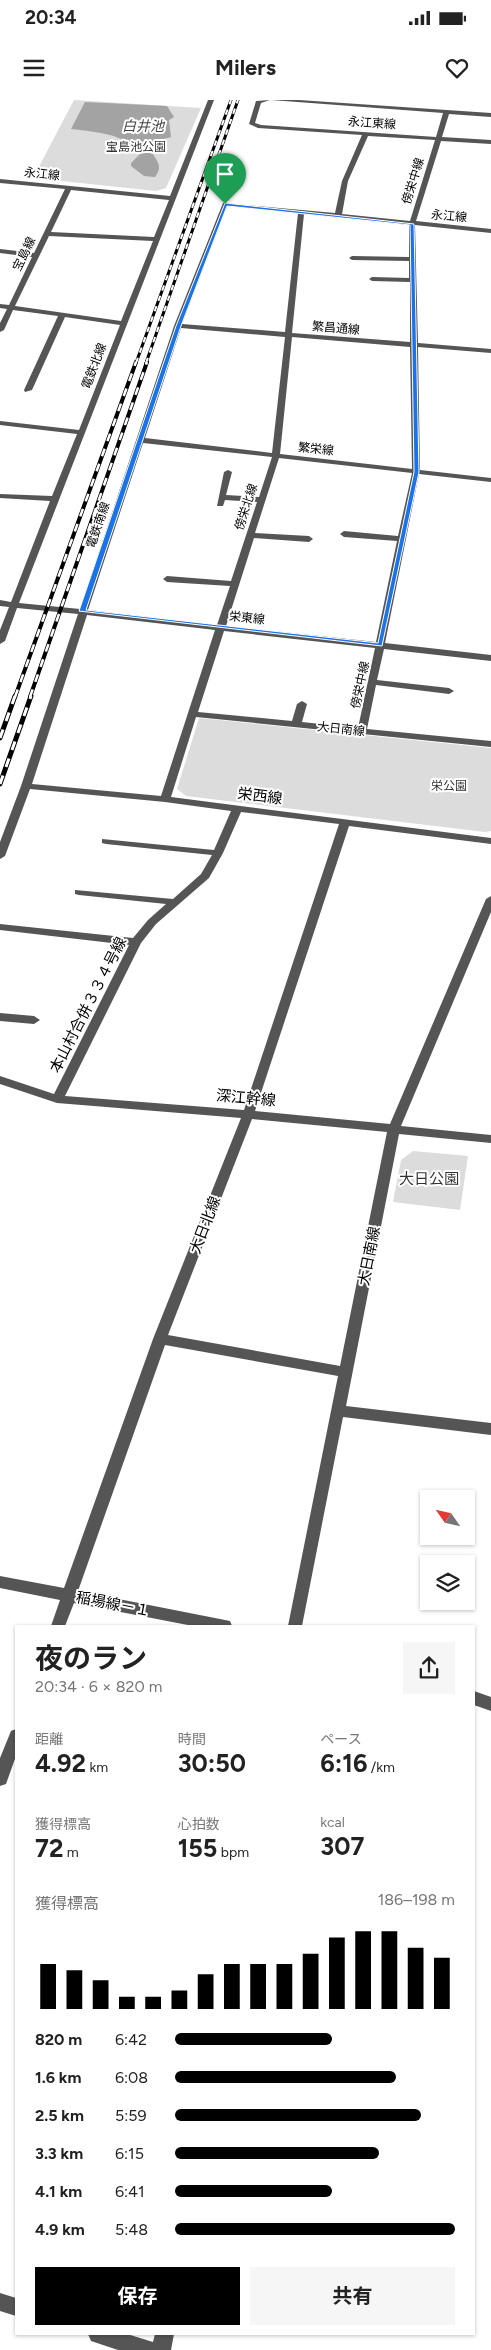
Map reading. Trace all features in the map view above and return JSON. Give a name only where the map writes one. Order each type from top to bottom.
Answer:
[{"type":"street","name":"電鉄北線","points":[[0,641],[56,499],[80,432],[157,239],[171,198],[211,100]]},
{"type":"street","name":"永江東線","points":[[267,100],[258,102],[252,124],[260,127],[491,142]]},
{"type":"street","points":[[274,100],[491,115]]},
{"type":"street","name":"傍栄中線","points":[[362,731],[416,472],[412,224],[446,113]]},
{"type":"street","points":[[338,216],[345,181],[366,134]]},
{"type":"street","name":"永江線","points":[[0,180],[171,198]]},
{"type":"street","name":"宝島線","points":[[0,330],[69,188]]},
{"type":"street","name":"永江線","points":[[225,204],[491,231]]},
{"type":"street","name":"電鉄南線","points":[[0,856],[26,786],[82,611],[178,326],[225,204]]},
{"type":"street","name":"傍栄北線","points":[[165,799],[276,456],[301,212]]},
{"type":"street","points":[[46,234],[157,239]]},
{"type":"street","points":[[0,251],[35,255]]},
{"type":"street","points":[[352,258],[413,259]]},
{"type":"street","points":[[372,279],[414,280]]},
{"type":"street","points":[[0,306],[123,323]]},
{"type":"street","points":[[28,390],[63,314]]},
{"type":"street","name":"繁昌通線","points":[[178,326],[491,351]]},
{"type":"street","points":[[0,423],[80,432]]},
{"type":"street","name":"繁栄線","points":[[140,440],[491,480]]},
{"type":"street","points":[[228,472],[221,500],[262,500]]},
{"type":"street","points":[[0,496],[56,499]]},
{"type":"street","points":[[344,534],[402,538]]},
{"type":"street","points":[[250,535],[309,540]]},
{"type":"street","points":[[167,579],[234,584]]},
{"type":"street","name":"栄東線","points":[[0,602],[491,658]]},
{"type":"street","points":[[372,682],[449,691]]},
{"type":"street","points":[[296,725],[302,704]]},
{"type":"street","name":"大日南線","points":[[191,714],[491,744]]},
{"type":"street","name":"栄西線","points":[[26,786],[165,799],[491,841]]},
{"type":"street","name":"本山村合併３３４号線","points":[[57,1100],[136,942],[152,922],[205,876],[218,853],[237,809]]},
{"type":"street","name":"大日北線","points":[[58,1625],[160,1339],[248,1114],[345,822]]},
{"type":"street","points":[[106,841],[218,853]]},
{"type":"street","points":[[79,892],[174,902]]},
{"type":"street","name":"大日南線","points":[[295,1625],[340,1411],[345,1372],[394,1129],[491,899]]},
{"type":"street","points":[[0,927],[136,942]]},
{"type":"street","points":[[0,1017],[34,1020]]},
{"type":"street","name":"深江幹線","points":[[0,1080],[57,1100],[248,1114],[491,1139]]},
{"type":"street","points":[[160,1339],[345,1372]]},
{"type":"street","points":[[340,1411],[491,1429]]},
{"type":"street","name":"稲場線－１","points":[[0,1582],[220,1625]]},
{"type":"street","points":[[475,1698],[491,1704]]},
{"type":"street","points":[[0,1779],[15,1739]]},
{"type":"street","points":[[0,2302],[15,2307]]},
{"type":"street","points":[[101,2335],[148,2350]]},
{"type":"street","points":[[161,2350],[164,2335]]},
{"type":"green space","name":"宝島池公園","points":[[74,100],[201,108],[166,188],[156,191],[33,178]]},
{"type":"green space","name":"栄公園","points":[[199,718],[491,748],[491,831],[485,832],[186,796],[177,789]]},
{"type":"green space","name":"大日公園","points":[[413,1151],[468,1156],[460,1210],[393,1202],[401,1160]]},
{"type":"water","name":"白井池","points":[[85,102],[167,106],[174,117],[169,120],[171,137],[160,140],[151,149],[159,165],[158,173],[155,177],[144,176],[131,166],[131,163],[140,154],[127,142],[109,135],[71,129]]},
{"type":"railway","points":[[136,363],[231,100]]},
{"type":"railway","points":[[146,363],[238,100]]},
{"type":"railway","points":[[15,697],[136,362]]},
{"type":"railway","points":[[30,697],[147,362]]},
{"type":"railway","points":[[0,738],[15,696]]},
{"type":"railway","points":[[0,784],[31,696]]},
{"type":"route","points":[[225,204],[412,224],[416,472],[380,645],[82,611],[178,326],[225,204]]}]
